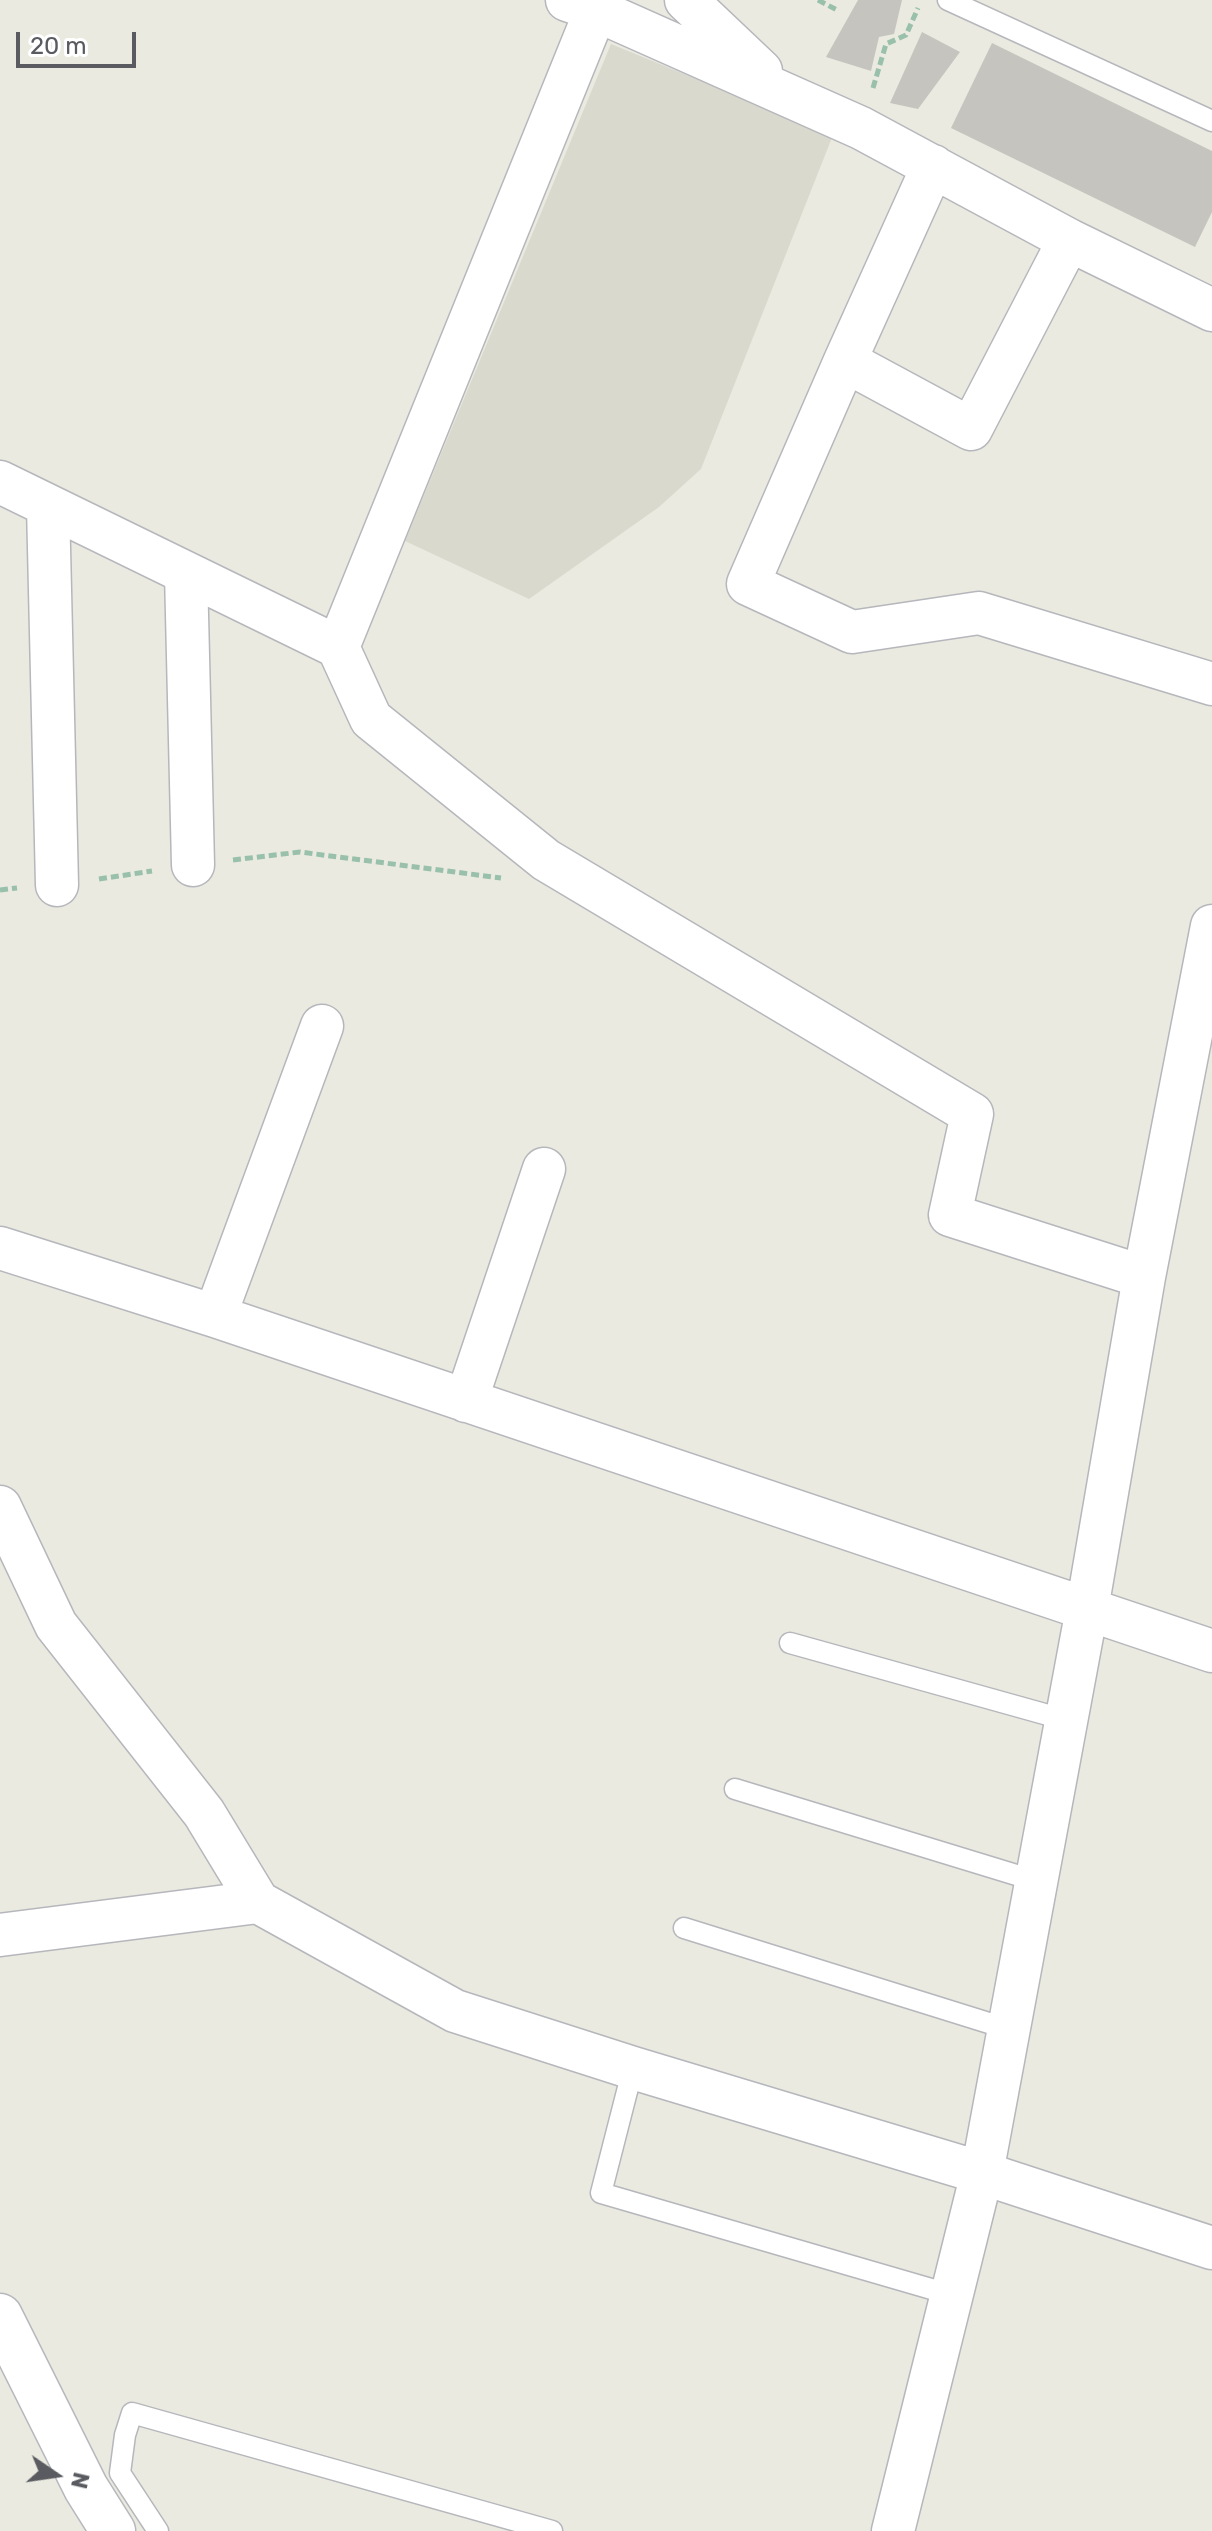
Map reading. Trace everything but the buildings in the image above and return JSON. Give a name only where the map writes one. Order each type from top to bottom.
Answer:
[{"type":"street","points":[[686,0],[785,94]]},
{"type":"street","points":[[338,647],[581,5],[861,128],[1069,240],[1212,310]]},
{"type":"street","points":[[933,166],[748,584],[852,632],[979,613],[1212,684]]},
{"type":"street","points":[[845,361],[971,429],[1069,240]]},
{"type":"street","points":[[0,482],[338,647],[371,719],[546,860],[972,1114],[950,1215],[1144,1277]]},
{"type":"street","points":[[48,506],[57,885]]},
{"type":"street","points":[[186,573],[193,865]]},
{"type":"street","points":[[893,2531],[982,2173],[1087,1609],[1144,1277],[1207,982],[1212,926]]},
{"type":"street","points":[[215,1316],[322,1026]]},
{"type":"street","points":[[466,1401],[544,1169]]},
{"type":"street","points":[[0,1248],[215,1316],[1212,1651]]},
{"type":"street","points":[[0,1507],[56,1625],[204,1813],[258,1902],[455,2011],[982,2173],[1212,2248]]},
{"type":"street","points":[[0,1935],[258,1902]]},
{"type":"street","points":[[0,2316],[86,2488],[113,2531]]},
{"type":"lane","points":[[948,0],[1212,121]]},
{"type":"lane","points":[[790,1643],[1066,1720]]},
{"type":"lane","points":[[735,1789],[1036,1881]]},
{"type":"lane","points":[[684,1928],[1008,2029]]},
{"type":"lane","points":[[633,2068],[601,2193],[952,2295]]},
{"type":"lane","points":[[158,2531],[120,2473],[125,2435],[132,2413],[552,2531]]},
{"type":"path","points":[[818,0],[837,10]]},
{"type":"path","points":[[861,128],[886,44],[906,35],[917,13],[919,0]]},
{"type":"path","points":[[0,890],[300,852],[503,878]]},
{"type":"shaded area","points":[[611,44],[833,135],[701,469],[659,507],[529,599],[405,541]]}]
